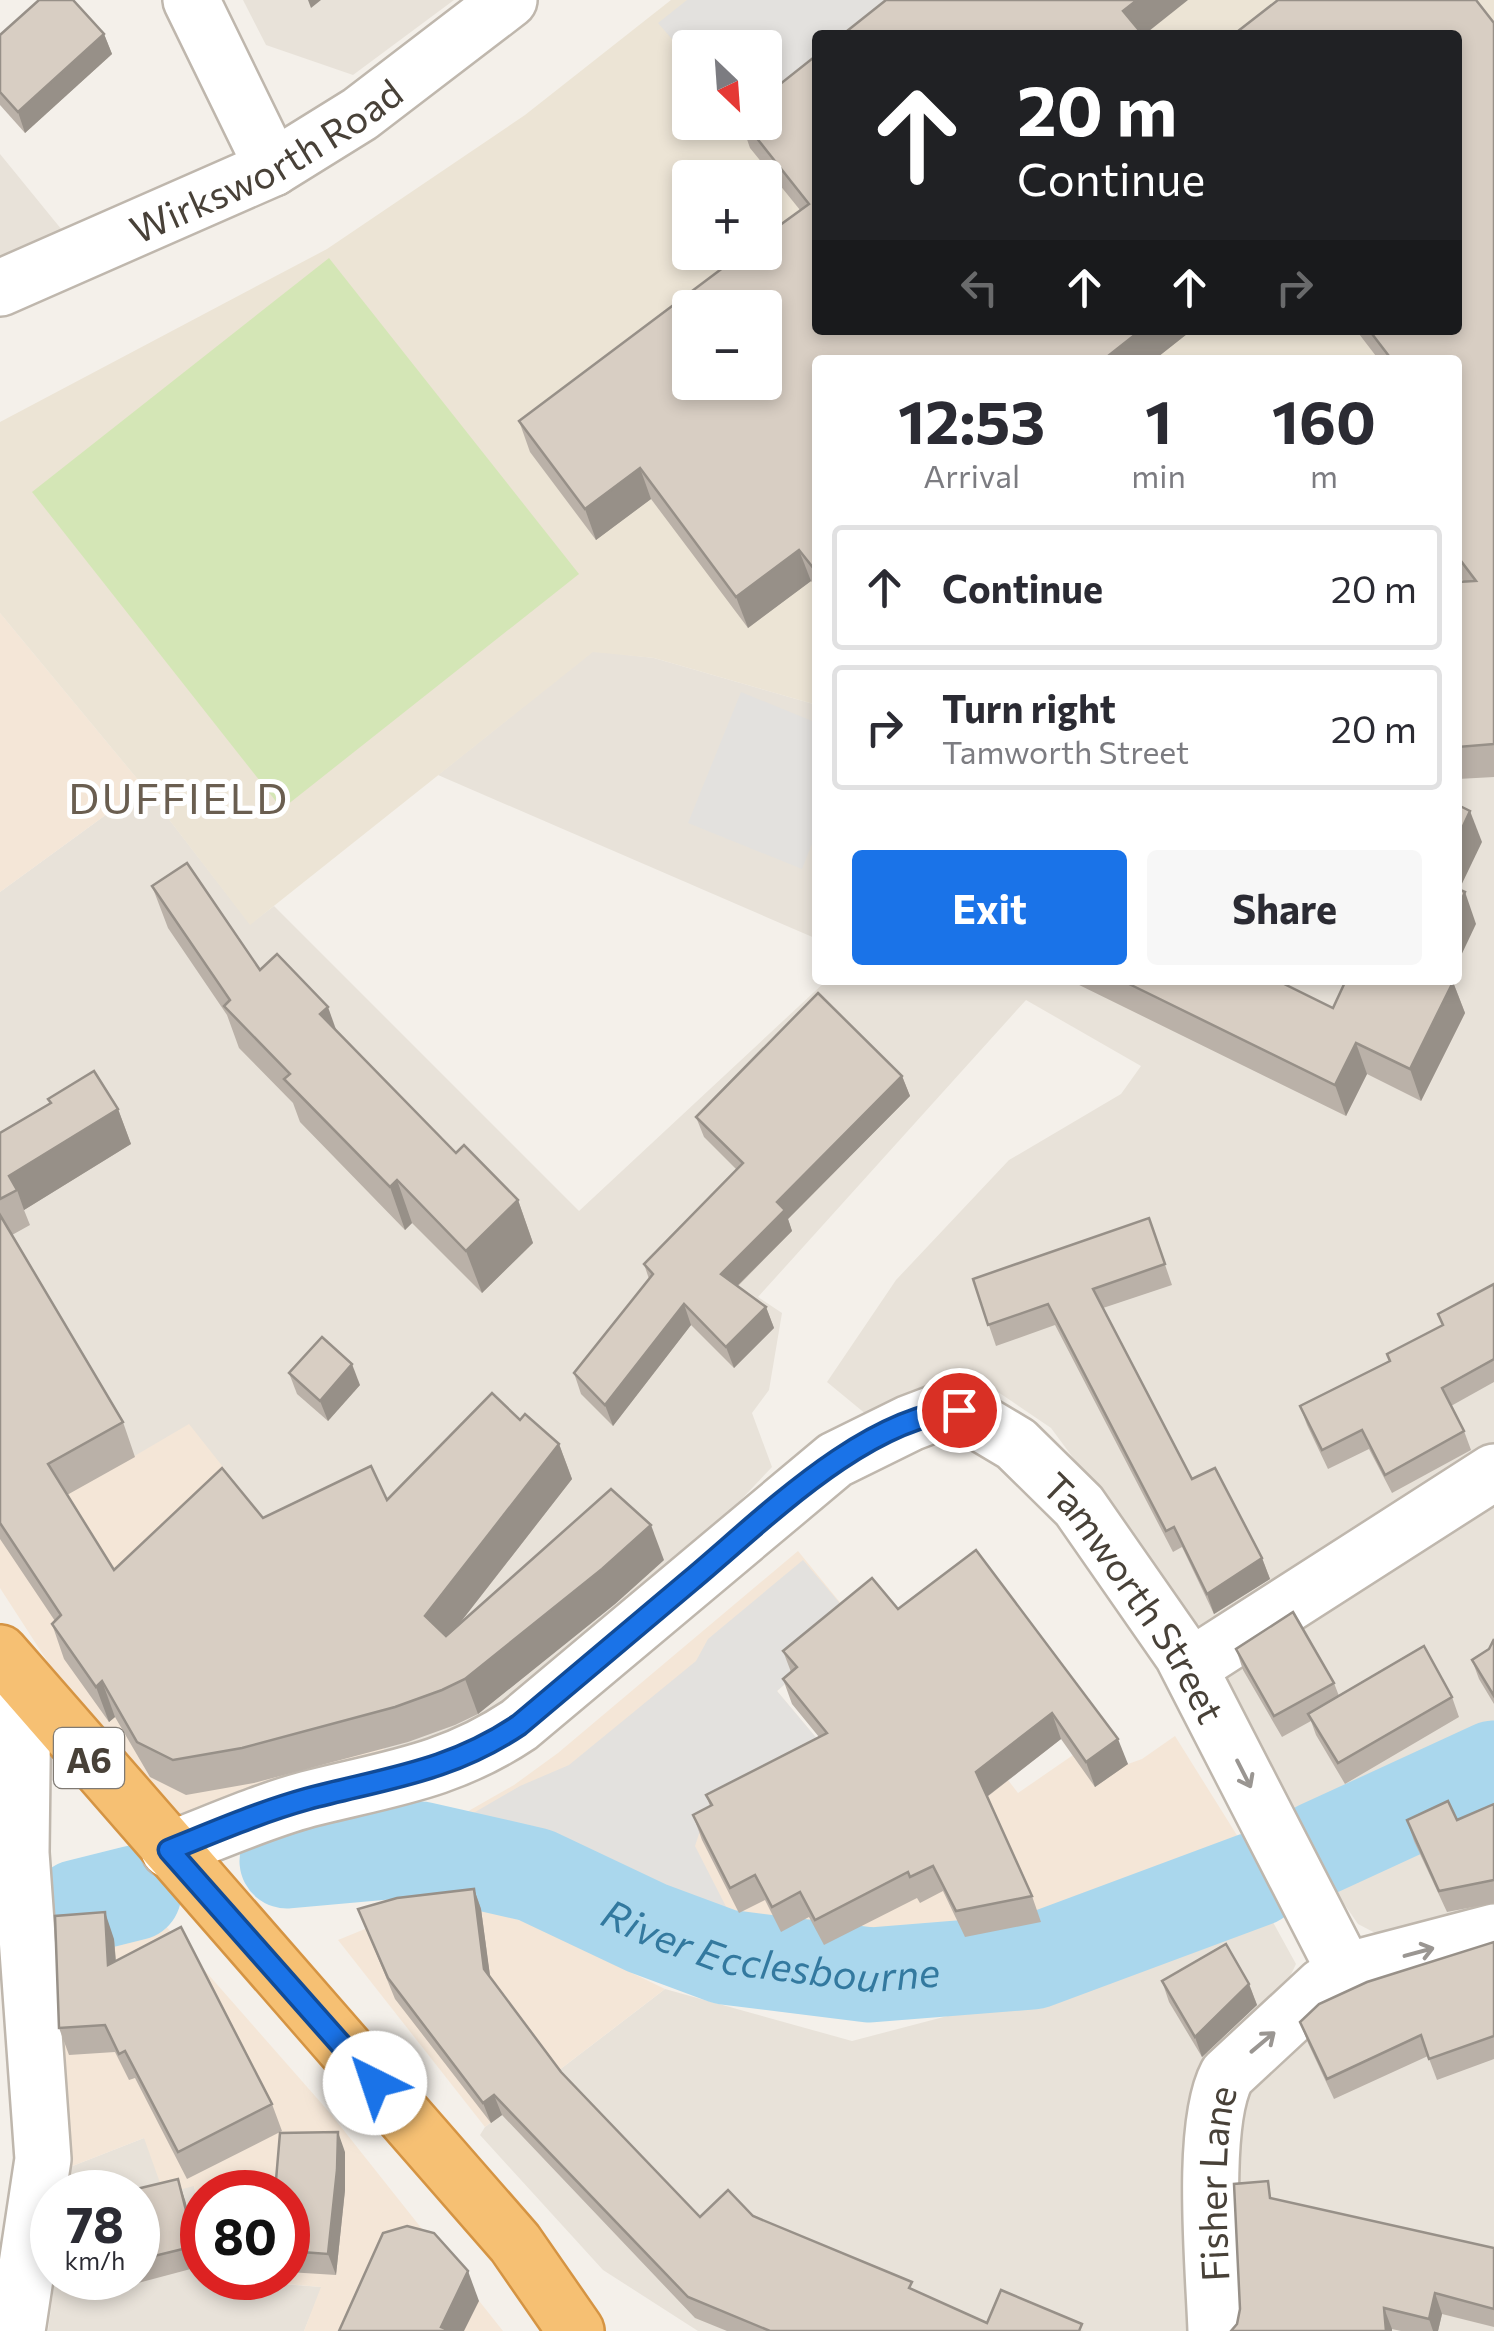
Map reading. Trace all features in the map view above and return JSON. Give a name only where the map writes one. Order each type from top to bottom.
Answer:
[{"type":"highway","name":"A6","points":[[11,1668],[514,2243],[576,2331]]},
{"type":"street","points":[[192,0],[272,168]]},
{"type":"street","name":"Wirksworth Road","points":[[0,288],[272,168],[360,114],[510,0]]},
{"type":"street","name":"Tamworth Street","points":[[174,1856],[304,1800],[432,1769],[484,1748],[519,1725],[836,1460],[939,1412],[959,1410],[992,1427],[1045,1470],[1080,1506],[1190,1667],[1345,1971]]},
{"type":"street","points":[[1190,1667],[1494,1472]]},
{"type":"street","points":[[11,1668],[26,1946],[43,2159],[17,2331]]},
{"type":"street","points":[[1345,1971],[1494,1932]]},
{"type":"street","name":"Fisher Lane","points":[[1216,2331],[1211,2160],[1220,2089],[1235,2067],[1323,1986],[1345,1971]]},
{"type":"shaded area","points":[[243,0],[454,0],[353,75],[266,45]]},
{"type":"shaded area","points":[[671,0],[1494,0],[1494,719],[1462,719],[1462,355],[812,355],[812,704],[654,658],[593,652],[250,925],[144,787],[0,613],[0,422],[327,249],[525,115]]},
{"type":"shaded area","points":[[687,0],[894,0],[855,30],[812,30],[812,64],[782,88],[782,30],[672,30],[672,39],[658,23]]},
{"type":"shaded area","points":[[0,154],[66,235],[0,266]]},
{"type":"shaded area","points":[[0,613],[144,787],[0,892]]},
{"type":"shaded area","points":[[593,651],[654,658],[812,704],[812,937],[438,775]]},
{"type":"shaded area","points":[[741,692],[812,721],[812,844],[802,869],[688,823]]},
{"type":"shaded area","points":[[1462,719],[1494,719],[1494,1442],[1214,1629],[1196,1624],[1051,1428],[998,1392],[961,1377],[867,1415],[827,1382],[896,1280],[1009,1160],[1121,1094],[1141,1066],[1026,1000],[758,1297],[782,1313],[769,1390],[752,1413],[772,1467],[718,1524],[477,1726],[386,1757],[135,1457],[0,1314],[0,892],[144,787],[250,924],[274,906],[579,1211],[822,985],[1462,985]]},
{"type":"shaded area","points":[[0,1314],[97,1478],[189,1424],[355,1634],[386,1757],[178,1819],[75,1704],[0,1588]]},
{"type":"shaded area","points":[[1494,1502],[1494,1735],[1304,1833],[1216,1670]]},
{"type":"shaded area","points":[[798,1551],[856,1622],[777,1691],[824,1747],[941,1693],[1018,1793],[1105,1733],[1128,1764],[1175,1736],[1248,1853],[1156,1898],[1015,1941],[827,1954],[738,1938],[655,1911],[537,1848],[469,1831],[465,1813],[514,1785],[558,1753]]},
{"type":"shaded area","points":[[803,1560],[856,1622],[777,1691],[824,1747],[708,1806],[695,1846],[739,1932],[659,1904],[539,1845],[469,1824],[470,1815],[520,1786],[569,1765],[696,1661],[708,1639]]},
{"type":"shaded area","points":[[1494,1794],[1494,1909],[1379,1935],[1358,1924],[1329,1882]]},
{"type":"shaded area","points":[[481,1909],[529,1923],[665,1989],[485,2127],[338,1940],[365,1929]]},
{"type":"shaded area","points":[[1268,1913],[1296,1964],[1268,2023],[1204,2061],[1187,2168],[1198,2331],[698,2331],[603,2270],[480,2135],[485,2127],[665,1989],[852,2041],[1085,1980]]},
{"type":"shaded area","points":[[156,1915],[330,2113],[503,2331],[304,2331],[321,2287],[310,2286],[310,2170],[180,2170],[180,2190],[164,2194],[160,2170],[155,2170],[144,2138],[70,2167],[60,1943]]},
{"type":"shaded area","points":[[1494,1956],[1494,2331],[1228,2331],[1232,2111],[1271,2052]]},
{"type":"shaded area","points":[[144,2138],[180,2173],[180,2300],[310,2300],[310,2286],[322,2287],[304,2331],[48,2331],[52,2300],[160,2300],[160,2170],[70,2170]]},
{"type":"green space","points":[[329,258],[579,574],[282,809],[32,492]]},
{"type":"building","points":[[39,0],[73,0],[104,34],[18,112],[0,92],[0,35]]},
{"type":"building","points":[[886,0],[1137,0],[1123,11],[1139,30],[848,30]]},
{"type":"building","points":[[1278,0],[1476,0],[1494,23],[1494,744],[1462,747],[1462,582],[1476,581],[1462,562],[1462,355],[1388,355],[1373,335],[1462,335],[1462,30],[1239,30]]},
{"type":"building","points":[[812,59],[812,335],[1135,335],[1109,355],[812,355],[812,566],[799,550],[736,597],[640,468],[585,509],[519,421],[672,306],[672,400],[782,400],[782,290],[693,290],[720,270],[782,270],[782,224],[809,204],[782,170],[782,160],[774,160],[758,140],[782,140],[782,83]]},
{"type":"building","points":[[1462,807],[1470,811],[1462,828]]},
{"type":"building","points":[[187,863],[260,970],[277,954],[328,1007],[320,1014],[456,1153],[464,1145],[518,1200],[466,1251],[397,1180],[390,1187],[284,1079],[290,1074],[224,1006],[230,1000],[152,886]]},
{"type":"building","points":[[1131,985],[1286,985],[1333,1008],[1344,985],[1452,985],[1410,1069],[1356,1043],[1335,1085]]},
{"type":"building","points":[[818,993],[902,1076],[777,1202],[785,1210],[721,1274],[766,1307],[726,1347],[684,1304],[605,1405],[574,1373],[653,1274],[644,1264],[743,1163],[696,1117]]},
{"type":"building","points":[[94,1071],[118,1109],[9,1176],[17,1190],[0,1199],[0,1133],[51,1103],[48,1099]]},
{"type":"building","points":[[0,1215],[123,1422],[48,1464],[114,1570],[222,1468],[263,1518],[371,1466],[387,1500],[492,1393],[520,1420],[525,1414],[559,1444],[425,1616],[446,1636],[611,1489],[651,1525],[465,1679],[395,1707],[242,1748],[173,1760],[137,1742],[102,1681],[96,1687],[52,1624],[61,1615],[0,1523]]},
{"type":"building","points":[[1149,1218],[1165,1264],[1093,1289],[1192,1479],[1215,1468],[1262,1558],[1207,1594],[1174,1527],[1166,1531],[1048,1304],[988,1325],[973,1279]]},
{"type":"building","points":[[1494,1284],[1494,1359],[1442,1388],[1464,1431],[1385,1475],[1362,1430],[1322,1450],[1300,1406],[1390,1361],[1387,1354],[1443,1325],[1438,1314]]},
{"type":"building","points":[[322,1337],[352,1364],[320,1401],[289,1373]]},
{"type":"building","points":[[976,1550],[1118,1739],[1086,1762],[1052,1713],[976,1772],[1032,1896],[956,1911],[933,1866],[910,1877],[908,1872],[815,1920],[800,1892],[772,1907],[755,1875],[730,1888],[693,1815],[712,1805],[706,1795],[827,1733],[783,1679],[797,1667],[783,1651],[872,1578],[898,1609]]},
{"type":"building","points":[[1293,1612],[1334,1683],[1274,1716],[1236,1649]]},
{"type":"building","points":[[1494,1639],[1494,1696],[1472,1660],[1489,1649]]},
{"type":"building","points":[[1424,1646],[1452,1697],[1338,1763],[1308,1714]]},
{"type":"building","points":[[1448,1801],[1457,1820],[1494,1804],[1494,1880],[1439,1891],[1407,1820]]},
{"type":"building","points":[[474,1889],[484,1969],[561,2072],[700,2217],[728,2190],[753,2216],[912,2282],[909,2288],[987,2323],[1001,2290],[1082,2324],[1079,2331],[770,2331],[688,2297],[494,2095],[483,2103],[388,1978],[358,1909],[397,1898]]},
{"type":"building","points":[[105,1912],[108,1965],[181,1927],[272,2104],[178,2152],[125,2051],[119,2054],[105,2025],[59,2028],[55,1916]]},
{"type":"building","points":[[1494,1942],[1494,2036],[1429,2059],[1421,2035],[1327,2079],[1300,2022],[1319,2004],[1367,1982]]},
{"type":"building","points":[[1226,1944],[1249,1984],[1195,2037],[1162,1981]]},
{"type":"building","points":[[338,2132],[328,2254],[310,2253],[310,2170],[277,2170],[280,2133]]},
{"type":"building","points":[[178,2179],[180,2250],[160,2255],[160,2183]]},
{"type":"building","points":[[1268,2181],[1270,2198],[1494,2248],[1494,2309],[1435,2293],[1429,2319],[1384,2308],[1386,2331],[1231,2331],[1240,2309],[1234,2184]]},
{"type":"building","points":[[407,2226],[434,2233],[468,2271],[441,2327],[451,2331],[339,2331],[383,2233]]},
{"type":"waterway","name":"River Ecclesbourne","points":[[1320,1848],[1494,1768]]},
{"type":"waterway","name":"River Ecclesbourne","points":[[287,1861],[421,1849],[535,1875],[647,1928],[725,1957],[870,1975],[1033,1962],[1256,1879]]},
{"type":"waterway","name":"River Ecclesbourne","points":[[78,1907],[134,1893]]},
{"type":"district","name":"DUFFIELD","points":[[179,797]]},
{"type":"route","points":[[375,2083],[169,1850],[304,1800],[400,1778],[484,1748],[519,1725],[836,1460],[910,1423],[939,1412],[959,1410]]}]
